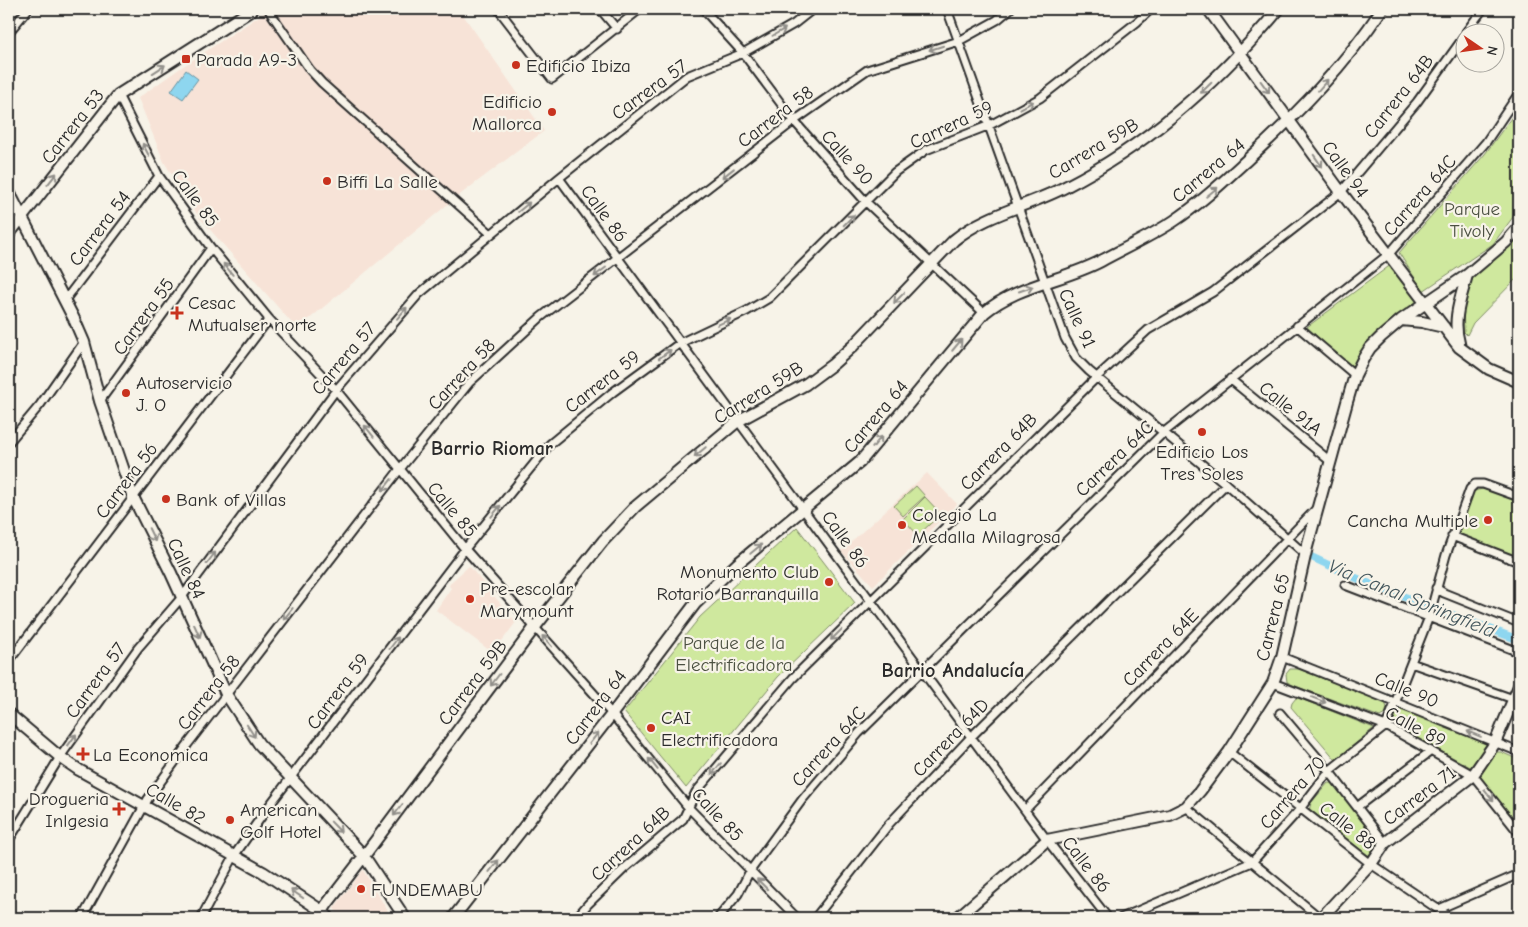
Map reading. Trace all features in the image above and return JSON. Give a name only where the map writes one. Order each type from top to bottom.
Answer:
[{"type":"street","points":[[9,32],[28,9]]},
{"type":"street","name":"Carrera 53","points":[[9,234],[118,95],[253,9]]},
{"type":"street","points":[[498,9],[552,79],[640,9]]},
{"type":"street","points":[[600,9],[617,28]]},
{"type":"street","name":"Calle 90","points":[[703,9],[743,53],[794,120],[866,202],[984,313]]},
{"type":"street","name":"Carrera 57","points":[[9,840],[60,757],[138,648],[182,597],[336,390],[419,294],[559,178],[687,76],[743,53],[794,24],[813,9]]},
{"type":"street","name":"Calle 91","points":[[947,9],[990,125],[1044,283],[1065,338],[1076,358],[1226,484],[1305,554]]},
{"type":"street","name":"Carrera 58","points":[[82,918],[144,806],[188,744],[400,470],[470,383],[541,317],[794,120],[867,70],[959,40],[997,20],[1010,9]]},
{"type":"street","name":"Carrera 59","points":[[201,918],[234,856],[290,779],[465,549],[550,444],[613,392],[680,343],[770,298],[895,172],[926,150],[990,125],[1040,98],[1151,9]]},
{"type":"street","name":"Calle 94","points":[[1208,9],[1341,192],[1459,347],[1488,369],[1519,382]]},
{"type":"street","name":"Carrera 59B","points":[[323,916],[364,856],[535,627],[602,542],[635,507],[738,421],[806,384],[833,364],[967,230],[980,222],[1067,187],[1138,144],[1197,97],[1279,9]]},
{"type":"street","name":"Carrera 64","points":[[453,918],[695,604],[718,580],[860,462],[984,313],[1006,297],[1099,262],[1173,222],[1214,190],[1290,121],[1361,39],[1382,9]]},
{"type":"street","name":"Carrera 64B","points":[[1474,22],[1483,9]]},
{"type":"street","points":[[270,12],[310,70],[322,83],[491,234]]},
{"type":"street","name":"Carrera 64B","points":[[576,918],[625,868],[683,819],[696,792],[793,678],[1097,377],[1148,330],[1213,292],[1341,192],[1417,102],[1456,47]]},
{"type":"street","name":"Carrera 64C","points":[[718,918],[738,894],[750,871],[802,800],[859,733],[1163,432],[1389,254],[1486,142],[1519,94]]},
{"type":"street","name":"Calle 85","points":[[118,95],[159,176],[211,248],[269,319],[336,390],[465,549],[612,714],[688,807],[797,918]]},
{"type":"street","name":"Carrera 54","points":[[65,300],[159,176]]},
{"type":"street","name":"Calle 86","points":[[559,178],[1047,840],[1108,918]]},
{"type":"street","name":"Calle 84","points":[[9,192],[65,300],[84,342],[100,401],[133,497],[182,597],[226,694],[259,744],[364,856],[405,918]]},
{"type":"street","name":"Carrera 65","points":[[957,918],[1047,840],[1170,815],[1186,806],[1200,791],[1229,752],[1273,683],[1282,657],[1305,554],[1330,461],[1355,375],[1370,348],[1381,336],[1401,320],[1468,274],[1506,242],[1519,228]]},
{"type":"street","name":"Carrera 55","points":[[100,401],[211,248]]},
{"type":"street","points":[[1459,347],[1455,325],[1468,274]]},
{"type":"street","points":[[1444,291],[1453,295],[1460,302]]},
{"type":"street","name":"Carrera 56","points":[[9,661],[269,319]]},
{"type":"street","points":[[1401,320],[1422,322],[1444,328]]},
{"type":"street","points":[[1297,326],[1355,375]]},
{"type":"street","name":"Carrera 55","points":[[9,442],[40,405],[84,342]]},
{"type":"street","name":"Calle 91A","points":[[1230,379],[1330,461]]},
{"type":"street","name":"Carrera 64D","points":[[815,918],[889,824],[971,737],[1226,484]]},
{"type":"street","name":"Carrera 70","points":[[1121,918],[1252,862],[1300,809],[1329,771],[1386,726],[1430,613],[1452,536],[1470,489],[1475,484],[1483,484],[1519,497]]},
{"type":"street","name":"Carrera 64E","points":[[1025,810],[1318,507]]},
{"type":"street","points":[[1452,536],[1519,562]]},
{"type":"street","points":[[1345,585],[1430,613],[1519,652]]},
{"type":"street","points":[[1436,588],[1519,623]]},
{"type":"street","name":"Calle 90","points":[[1282,657],[1519,752]]},
{"type":"street","points":[[1411,663],[1517,700]]},
{"type":"street","name":"Calle 89","points":[[1273,683],[1386,726],[1473,775],[1519,832]]},
{"type":"street","name":"Carrera 71","points":[[1321,918],[1371,864],[1385,843],[1473,775],[1495,743],[1517,700],[1519,686]]},
{"type":"street","name":"Calle 82","points":[[9,714],[60,757],[79,770],[278,881],[323,916]]},
{"type":"street","points":[[1280,714],[1329,771],[1385,843]]},
{"type":"street","points":[[1357,807],[1431,751]]},
{"type":"street","name":"Calle 88","points":[[1229,752],[1371,864],[1451,918]]},
{"type":"street","points":[[1186,806],[1321,918]]},
{"type":"street","points":[[1439,909],[1519,874]]},
{"type":"shaded area","name":"Biffi La Salle","points":[[270,9],[459,9],[544,131],[453,200],[297,329],[199,217],[164,162],[138,98]]},
{"type":"shaded area","name":"Colegio La Medalla Milagrosa","points":[[927,473],[957,504],[873,586],[841,551]]},
{"type":"shaded area","name":"Pre-escolar Marymount","points":[[469,566],[516,622],[493,653],[436,610],[451,588],[449,586],[451,582]]},
{"type":"shaded area","name":"FUNDEMABU","points":[[363,870],[392,918],[340,918],[334,908]]},
{"type":"green space","name":"Parque Tivoly","points":[[1519,107],[1519,209],[1493,244],[1423,291],[1399,253],[1485,154]]},
{"type":"green space","points":[[1519,236],[1519,276],[1473,323],[1467,335],[1464,332],[1463,307],[1473,277]]},
{"type":"green space","name":"Parque Tivoly","points":[[1392,264],[1418,302],[1374,336],[1353,369],[1307,327]]},
{"type":"green space","points":[[916,486],[925,496],[903,516],[894,506]]},
{"type":"green space","points":[[1488,488],[1519,501],[1519,557],[1457,534],[1473,491]]},
{"type":"green space","points":[[925,497],[941,514],[918,535],[903,519]]},
{"type":"green space","name":"Parque de la Electrificadora","points":[[797,527],[855,603],[778,677],[686,788],[624,712],[700,617]]},
{"type":"green space","points":[[1290,669],[1298,669],[1385,702],[1387,708],[1385,714],[1380,717],[1295,686],[1287,682],[1286,674]]},
{"type":"green space","points":[[1296,698],[1374,728],[1336,760],[1291,707]]},
{"type":"green space","points":[[1400,709],[1487,744],[1489,748],[1475,767],[1472,768],[1395,726],[1396,712]]},
{"type":"green space","points":[[1496,752],[1501,752],[1519,760],[1519,824],[1480,778]]},
{"type":"green space","points":[[1328,783],[1333,783],[1376,839],[1378,848],[1371,856],[1309,811],[1311,803]]},
{"type":"water","points":[[186,70],[198,79],[183,99],[171,91]]},
{"type":"waterway","name":"Via Canal Springfield","points":[[1305,554],[1365,582],[1519,640]]},
{"type":"place","name":"Parada A9-3","points":[[186,59]]},
{"type":"place","name":"Edificio Ibiza","points":[[516,65]]},
{"type":"place","name":"Edificio Mallorca","points":[[552,112]]},
{"type":"place","name":"Biffi La Salle","points":[[327,181]]},
{"type":"place","name":"Cesac Mutualser norte","points":[[177,313]]},
{"type":"place","name":"Autoservicio J. O","points":[[126,393]]},
{"type":"place","name":"Edificio Los Tres Soles","points":[[1202,432]]},
{"type":"place","name":"Bank of Villas","points":[[166,499]]},
{"type":"place","name":"Cancha Multiple","points":[[1488,520]]},
{"type":"place","name":"Colegio La Medalla Milagrosa","points":[[902,525]]},
{"type":"place","name":"Monumento Club Rotario Barranquilla","points":[[829,582]]},
{"type":"place","name":"Pre-escolar Marymount","points":[[470,599]]},
{"type":"place","name":"CAI Electrificadora","points":[[651,728]]},
{"type":"place","name":"La Economica","points":[[83,754]]},
{"type":"place","name":"Drogueria Inlgesia","points":[[119,809]]},
{"type":"place","name":"American Golf Hotel","points":[[230,820]]},
{"type":"place","name":"FUNDEMABU","points":[[361,889]]},
{"type":"district","name":"Barrio Riomar","points":[[492,448]]},
{"type":"district","name":"Barrio Andalucía","points":[[953,670]]}]
